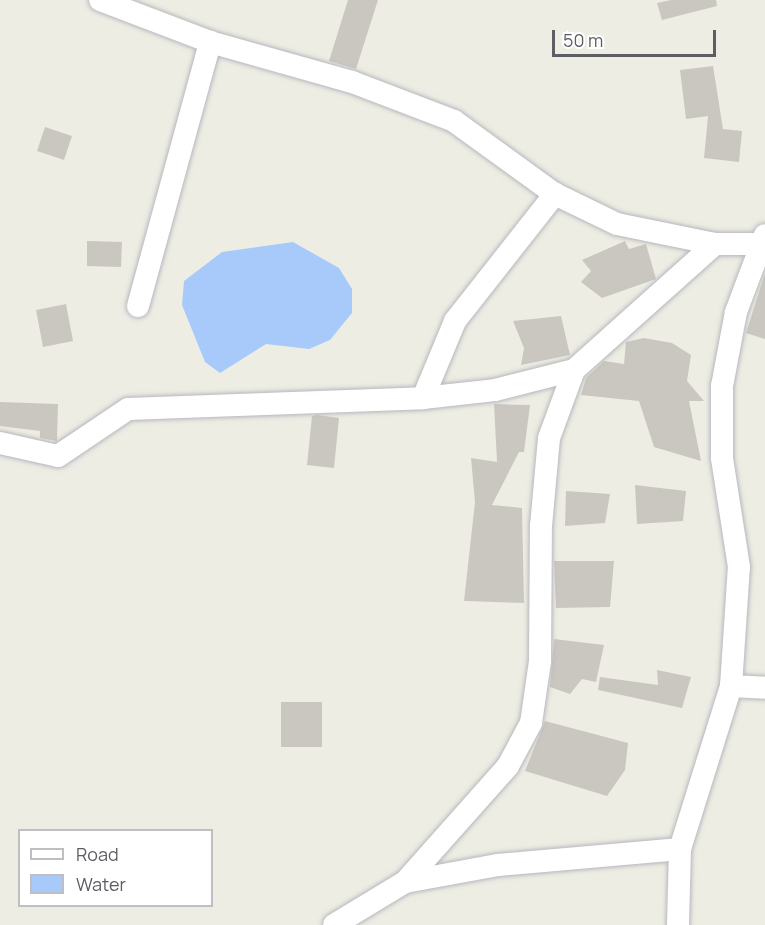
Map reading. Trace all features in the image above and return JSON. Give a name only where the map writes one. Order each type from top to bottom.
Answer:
[{"type":"street","points":[[100,0],[210,42],[352,82],[453,121],[555,194],[617,224],[715,244],[763,239],[736,312],[722,386],[722,458],[739,567],[731,686],[680,849],[678,925]]},
{"type":"street","points":[[138,306],[210,42]]},
{"type":"street","points":[[423,398],[455,321],[555,194]]},
{"type":"street","points":[[0,443],[58,456],[128,409],[423,398],[495,390],[574,370],[715,244]]},
{"type":"street","points":[[334,925],[405,882],[508,766],[531,723],[540,662],[541,526],[549,438],[574,370]]},
{"type":"street","points":[[731,686],[765,688]]},
{"type":"street","points":[[405,882],[498,865],[680,849]]},
{"type":"water","points":[[293,242],[339,268],[352,289],[352,313],[330,340],[309,349],[266,344],[220,373],[205,362],[182,305],[184,281],[222,252]]},
{"type":"building","points":[[348,0],[378,0],[356,69],[329,61]]},
{"type":"building","points":[[671,0],[716,0],[717,6],[662,20],[657,3]]},
{"type":"building","points":[[713,66],[723,129],[742,131],[739,162],[704,158],[708,116],[686,119],[680,70]]},
{"type":"building","points":[[45,127],[72,136],[64,160],[37,151]]},
{"type":"building","points":[[87,241],[122,242],[121,267],[87,266]]},
{"type":"building","points":[[625,241],[629,249],[646,244],[656,279],[602,298],[581,282],[591,271],[582,260]]},
{"type":"building","points":[[765,273],[765,339],[746,333]]},
{"type":"building","points":[[66,304],[73,341],[43,347],[36,310]]},
{"type":"building","points":[[561,316],[570,355],[521,365],[524,348],[513,321]]},
{"type":"building","points":[[644,338],[672,343],[691,355],[687,381],[704,401],[689,401],[701,461],[654,447],[639,401],[581,395],[586,378],[604,361],[624,364],[626,342]]},
{"type":"building","points":[[0,402],[58,404],[57,441],[40,438],[40,431],[0,426]]},
{"type":"building","points":[[494,404],[530,405],[524,452],[519,452],[492,505],[522,508],[524,603],[464,601],[475,502],[471,458],[497,462]]},
{"type":"building","points":[[312,416],[339,418],[334,468],[307,465]]},
{"type":"building","points":[[635,485],[686,491],[683,521],[637,524]]},
{"type":"building","points":[[566,491],[610,494],[605,523],[565,526]]},
{"type":"building","points":[[554,561],[614,561],[610,607],[556,608]]},
{"type":"building","points":[[554,639],[604,645],[596,682],[582,679],[570,694],[550,687]]},
{"type":"building","points":[[657,670],[691,677],[682,708],[598,690],[600,677],[658,685]]},
{"type":"building","points":[[281,702],[322,702],[322,747],[281,747]]},
{"type":"building","points":[[545,721],[628,743],[625,770],[607,796],[525,771]]}]
